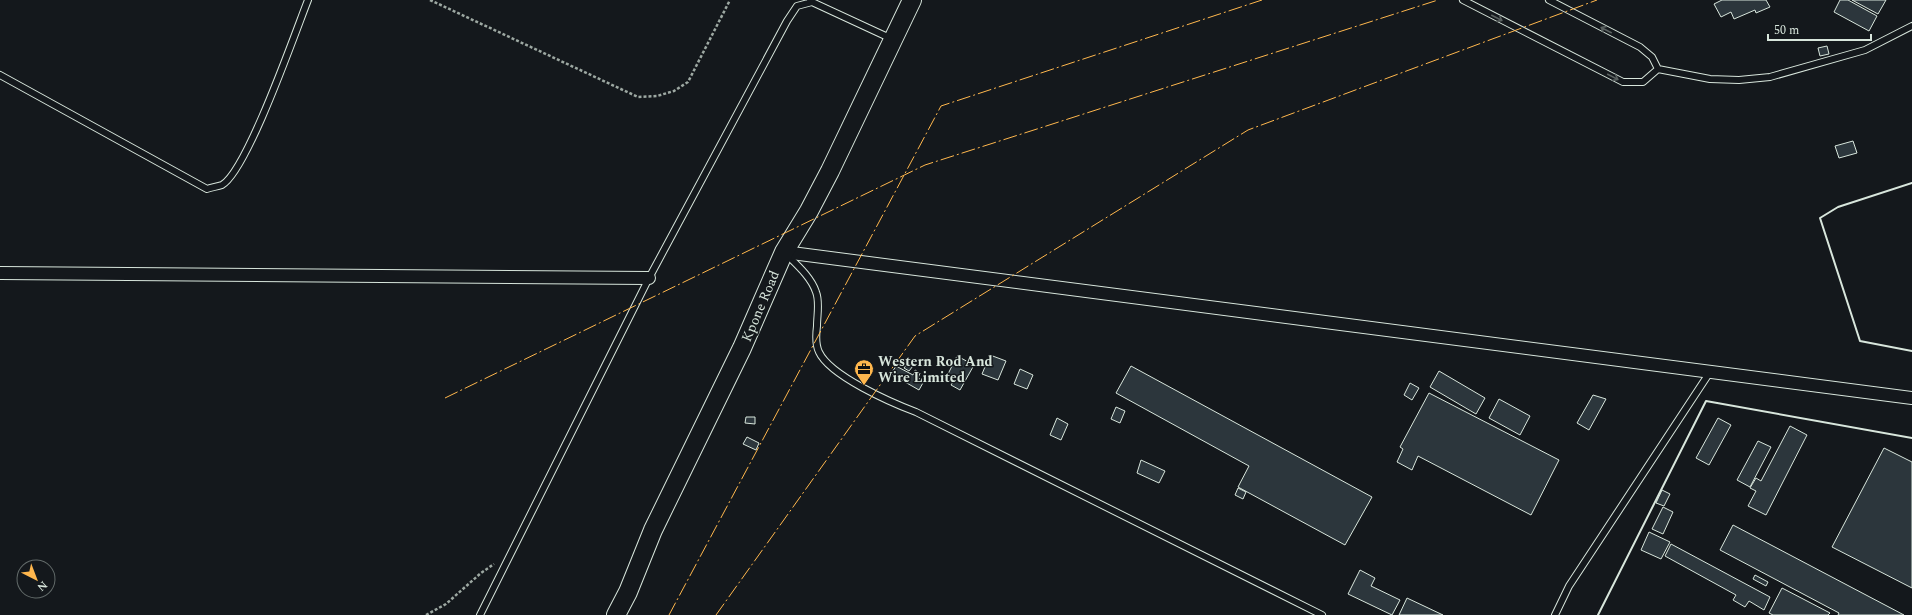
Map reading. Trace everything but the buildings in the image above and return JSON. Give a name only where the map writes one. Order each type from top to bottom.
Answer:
[{"type":"main road","name":"Kpone Road","points":[[616,615],[628,592],[653,530],[742,348],[784,252],[809,211],[830,170],[912,0]]},
{"type":"street","points":[[784,252],[1912,398]]},
{"type":"street","points":[[0,273],[649,278]]},
{"type":"lane","points":[[0,75],[207,189],[222,184],[234,172],[248,148],[308,0]]},
{"type":"lane","points":[[1463,0],[1622,82],[1643,82],[1658,69]]},
{"type":"lane","points":[[1548,0],[1640,47],[1652,57],[1658,69]]},
{"type":"lane","points":[[480,615],[649,278],[787,21],[797,6],[810,1],[892,40]]},
{"type":"lane","points":[[1658,69],[1710,79],[1739,80],[1770,77],[1865,50],[1912,26]]},
{"type":"lane","points":[[784,252],[801,269],[816,293],[818,304],[816,345],[824,360],[835,370],[891,402],[923,416],[1322,615]]},
{"type":"lane","points":[[1555,615],[1569,586],[1710,372]]},
{"type":"path","points":[[430,0],[638,97],[657,96],[674,91],[688,82],[730,0]]},
{"type":"path","points":[[426,615],[446,604],[481,573],[512,552]]},
{"type":"wall","points":[[1912,183],[1838,207],[1820,218],[1860,341],[1912,351]]},
{"type":"wall","points":[[1598,615],[1706,401],[1912,438]]},
{"type":"power","points":[[669,615],[941,106],[1262,0]]},
{"type":"power","points":[[445,398],[925,165],[1438,0]]},
{"type":"power","points":[[716,615],[915,336],[1248,130],[1597,0]]},
{"type":"place","name":"Western Rod And Wire Limited","points":[[864,386]]}]
